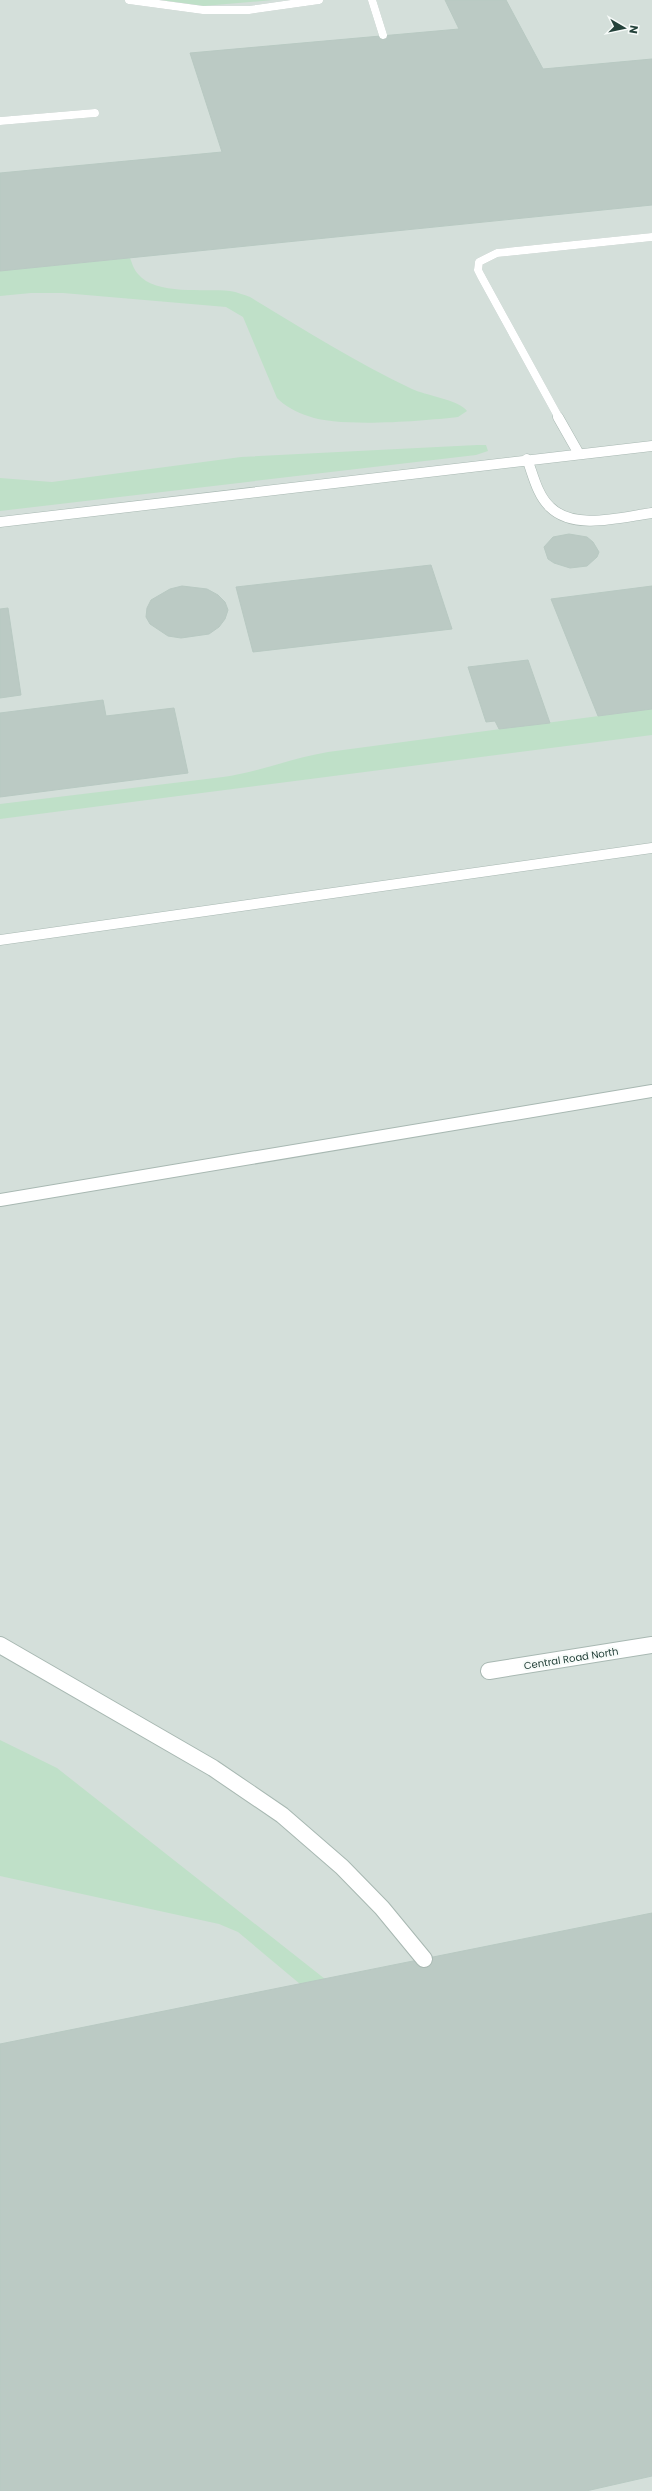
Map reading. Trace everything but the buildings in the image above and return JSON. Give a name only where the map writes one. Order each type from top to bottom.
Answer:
[{"type":"lane","points":[[129,0],[203,10],[249,10],[319,0]]},
{"type":"lane","points":[[372,0],[374,12],[383,35]]},
{"type":"lane","points":[[0,121],[95,113]]},
{"type":"lane","points":[[579,454],[481,276],[478,270],[480,262],[484,258],[504,252],[652,237]]},
{"type":"lane","points":[[0,522],[527,459],[652,446]]},
{"type":"lane","points":[[527,459],[549,507],[562,516],[578,519],[652,513]]},
{"type":"lane","points":[[0,940],[652,848]]},
{"type":"lane","points":[[0,1200],[652,1091]]},
{"type":"lane","points":[[0,1644],[213,1768],[282,1815],[342,1867],[382,1908],[424,1959]]},
{"type":"lane","name":"Central Road North","points":[[489,1671],[652,1645]]},
{"type":"shaded area","points":[[0,0],[652,0],[652,2491],[0,2491]]},
{"type":"green space","points":[[161,0],[273,0],[203,6]]},
{"type":"green space","points":[[130,258],[137,272],[146,281],[156,286],[181,290],[230,291],[250,297],[330,345],[391,379],[412,389],[457,404],[467,411],[458,417],[424,420],[360,423],[322,420],[299,413],[277,398],[243,317],[226,307],[63,293],[31,293],[0,296],[0,271]]},
{"type":"green space","points":[[486,445],[488,451],[476,455],[0,511],[0,478],[52,482],[241,457]]},
{"type":"green space","points":[[652,709],[652,735],[0,819],[0,804],[223,777],[250,772],[328,752]]},
{"type":"green space","points":[[0,1740],[57,1768],[325,1979],[300,1984],[238,1932],[219,1924],[0,1876]]}]
